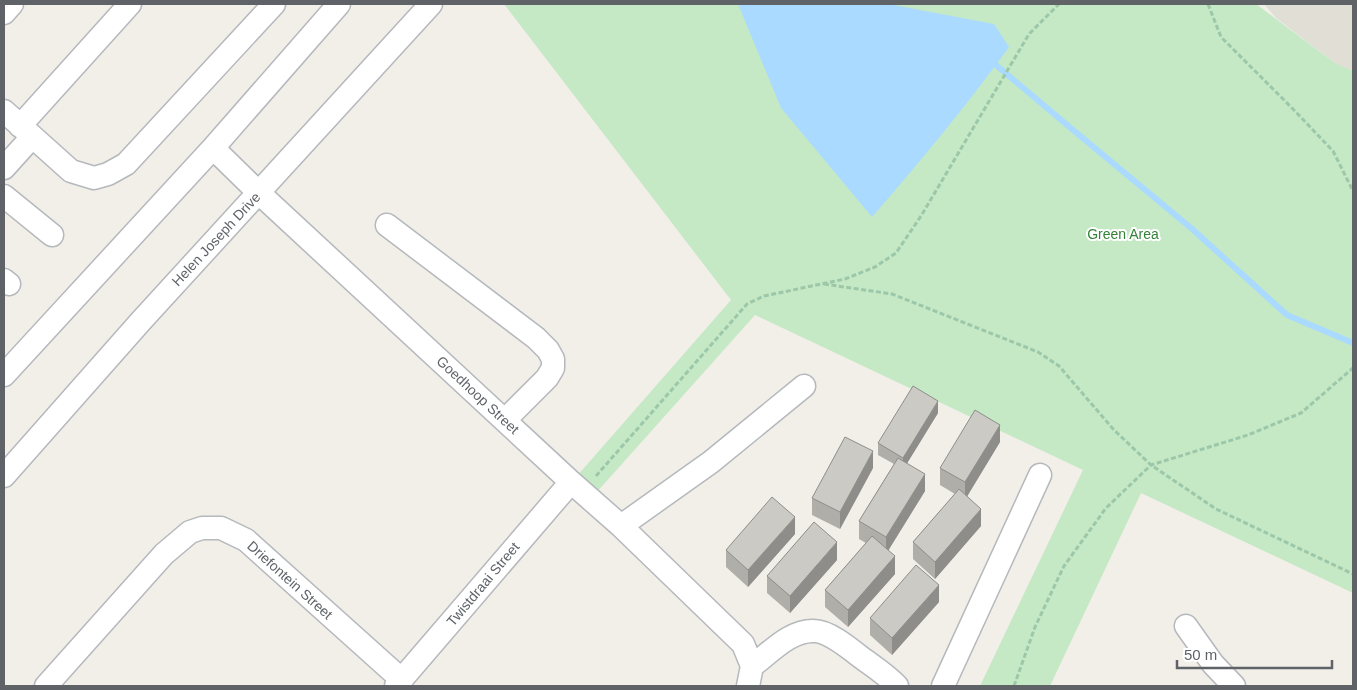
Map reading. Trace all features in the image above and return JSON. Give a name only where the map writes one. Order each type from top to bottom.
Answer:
[{"type":"street","points":[[4,13],[12,4]]},
{"type":"street","points":[[4,168],[19,124],[130,4]]},
{"type":"street","points":[[19,124],[71,171],[94,178],[108,174],[126,164],[274,4]]},
{"type":"street","points":[[4,375],[213,148],[339,4]]},
{"type":"street","name":"Helen Joseph Drive","points":[[5,472],[431,4]]},
{"type":"street","name":"Goedhoop Street","points":[[213,148],[259,193],[621,526],[743,644],[750,676]]},
{"type":"street","points":[[4,196],[52,235]]},
{"type":"street","points":[[387,225],[536,338],[554,359],[553,368],[548,378],[505,420]]},
{"type":"street","points":[[621,526],[711,462],[804,386]]},
{"type":"street","points":[[943,686],[1040,475]]},
{"type":"street","name":"Twistdraai Street","points":[[399,683],[577,487]]},
{"type":"street","name":"Driefontein Street","points":[[46,686],[164,554],[190,532],[202,528],[221,528],[246,540],[399,683]]},
{"type":"street","points":[[1186,626],[1213,664],[1234,686]]},
{"type":"street","points":[[750,676],[790,637],[815,631],[830,636],[854,652],[897,686]]},
{"type":"path","points":[[577,487],[746,304],[764,296],[845,279],[868,270],[896,253],[921,216],[1030,34],[1059,4]]},
{"type":"path","points":[[1208,4],[1221,37],[1334,151],[1353,191]]},
{"type":"path","points":[[821,284],[892,294],[1038,352],[1059,366],[1114,430],[1151,465],[1216,509],[1353,574]]},
{"type":"path","points":[[1014,686],[1035,627],[1064,566],[1106,508],[1151,465],[1248,435],[1301,412],[1353,368]]},
{"type":"shaded area","points":[[1264,4],[1353,4],[1353,71],[1335,63],[1276,18]]},
{"type":"green space","name":"Green Area","points":[[504,4],[1256,4],[1335,63],[1353,71],[1353,593],[1141,493],[1050,686],[980,686],[1083,470],[755,315],[596,493],[577,476],[731,300]]},
{"type":"water","points":[[738,4],[888,4],[994,24],[1009,47],[942,134],[872,217],[781,108]]},
{"type":"building","points":[[913,386],[938,401],[903,458],[878,443]]},
{"type":"building","points":[[975,410],[1000,425],[965,482],[940,468]]},
{"type":"building","points":[[845,437],[873,451],[840,512],[812,498]]},
{"type":"building","points":[[898,458],[925,474],[886,537],[859,521]]},
{"type":"building","points":[[959,489],[981,509],[935,562],[913,542]]},
{"type":"building","points":[[772,497],[795,517],[748,570],[726,550]]},
{"type":"building","points":[[814,522],[837,542],[790,596],[767,576]]},
{"type":"building","points":[[872,536],[895,556],[848,610],[825,590]]},
{"type":"building","points":[[916,565],[939,585],[892,638],[870,618]]},
{"type":"waterway","points":[[996,65],[1191,228],[1287,315],[1353,343]]}]
